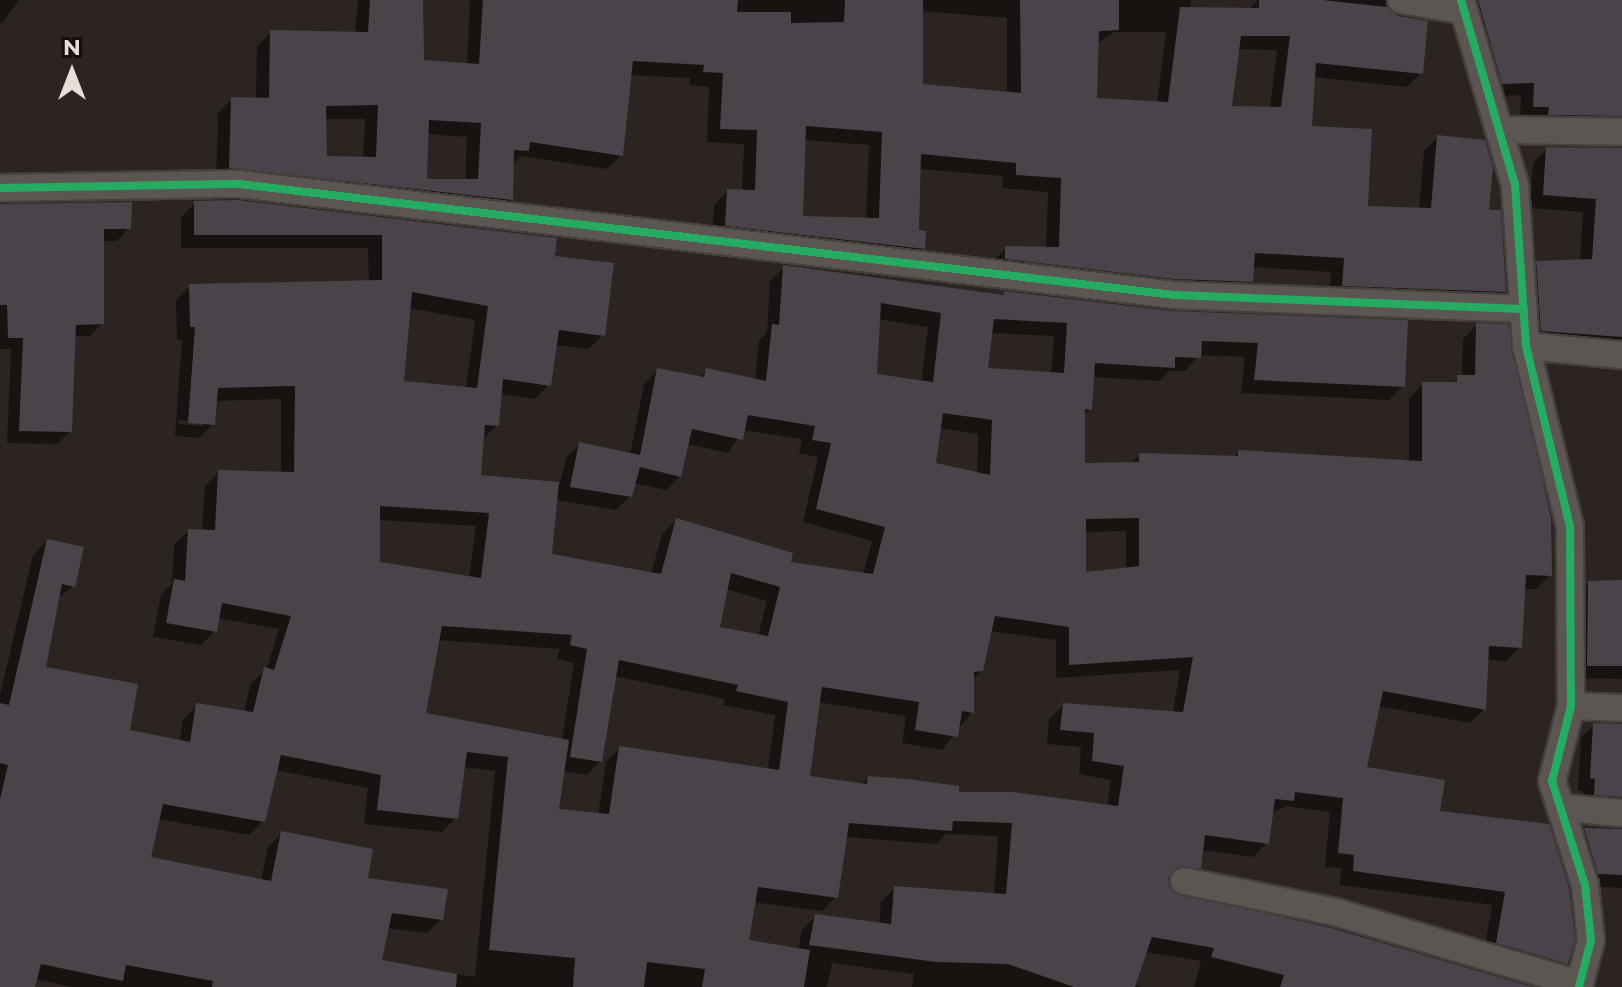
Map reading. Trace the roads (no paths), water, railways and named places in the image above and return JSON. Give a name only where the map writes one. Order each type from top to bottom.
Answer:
[{"type":"street","points":[[1184,881],[1335,912],[1580,986],[1591,940],[1585,885],[1564,808],[1552,781],[1571,706],[1570,527],[1526,346],[1515,185],[1461,5],[1401,0]]},
{"type":"street","points":[[1501,130],[1622,132]]},
{"type":"street","points":[[0,188],[239,184],[1174,295],[1524,309]]},
{"type":"street","points":[[1526,346],[1622,355]]},
{"type":"street","points":[[1571,706],[1622,708]]},
{"type":"street","points":[[1564,808],[1622,813]]}]
